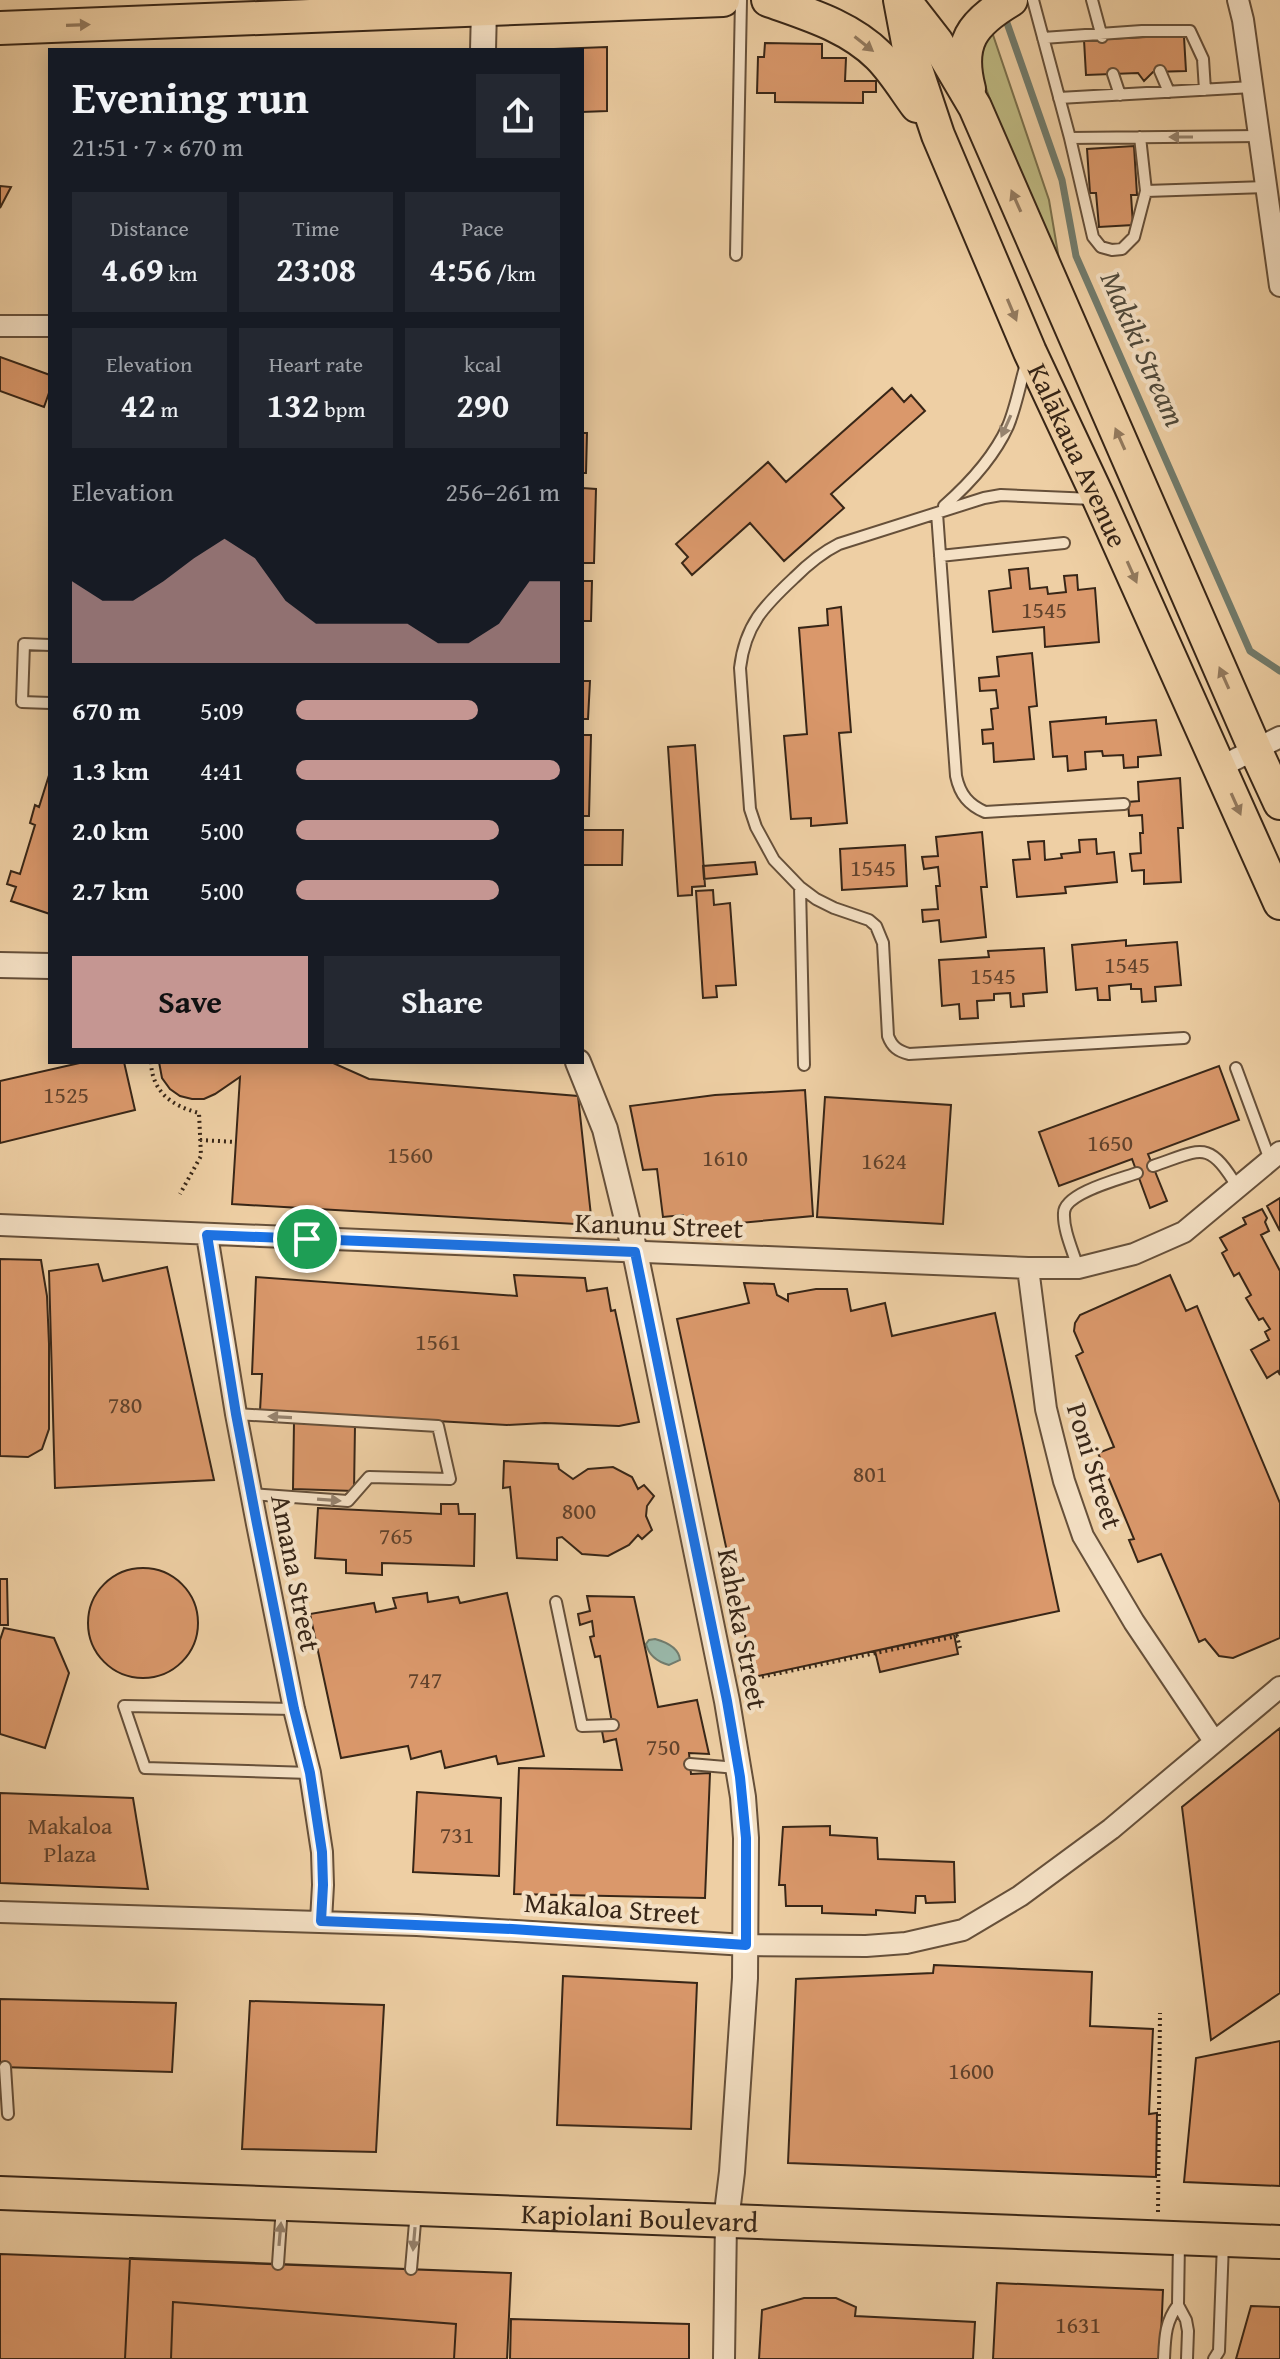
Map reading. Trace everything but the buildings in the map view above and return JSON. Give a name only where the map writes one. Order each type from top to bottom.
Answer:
[{"type":"main road","points":[[0,28],[152,16],[723,0]]},
{"type":"main road","points":[[768,0],[826,21],[857,37],[893,72],[938,135]]},
{"type":"main road","name":"Kalākaua Avenue","points":[[902,0],[909,48],[938,135],[1030,352],[1280,903]]},
{"type":"main road","name":"Kalākaua Avenue","points":[[902,0],[936,41],[975,107],[1267,743],[1280,803]]},
{"type":"main road","points":[[975,107],[965,69],[968,39],[983,18],[1011,0]]},
{"type":"main road","name":"Kapiolani Boulevard","points":[[0,2193],[1280,2242]]},
{"type":"street","points":[[1238,0],[1280,286]]},
{"type":"street","points":[[483,48],[484,5]]},
{"type":"street","points":[[0,326],[48,326]]},
{"type":"street","points":[[1220,767],[1267,743]]},
{"type":"street","points":[[0,965],[48,966]]},
{"type":"street","name":"Kaheka Street","points":[[579,1064],[605,1129],[635,1252],[739,1768],[746,1838],[746,1945],[732,2172],[726,2221]]},
{"type":"street","name":"Kanunu Street","points":[[0,1225],[1078,1268],[1134,1254],[1184,1232],[1275,1156]]},
{"type":"street","name":"Amana Street","points":[[207,1235],[251,1494],[294,1709],[310,1773],[322,1852],[321,1921]]},
{"type":"street","name":"Poni Street","points":[[1028,1268],[1046,1409],[1064,1481],[1083,1536],[1134,1622],[1214,1741]]},
{"type":"street","name":"Makaloa Street","points":[[0,1912],[512,1929],[746,1945],[906,1943],[963,1930],[1020,1896],[1111,1829],[1280,1687]]},
{"type":"street","points":[[724,2359],[726,2221]]},
{"type":"lane","points":[[736,255],[741,0]]},
{"type":"lane","points":[[1033,0],[1093,237],[1101,247],[1122,249],[1134,237],[1146,191],[1140,137]]},
{"type":"lane","points":[[1092,0],[1102,36]]},
{"type":"lane","points":[[1043,38],[1190,31],[1203,59],[1205,90]]},
{"type":"lane","points":[[1160,71],[1169,92]]},
{"type":"lane","points":[[1113,74],[1120,95]]},
{"type":"lane","points":[[1059,98],[1252,87]]},
{"type":"lane","points":[[1070,138],[1259,136]]},
{"type":"lane","points":[[1146,191],[1266,187]]},
{"type":"lane","points":[[937,513],[959,493],[995,448],[1008,425],[1030,352]]},
{"type":"lane","points":[[1099,499],[1001,495],[969,502],[839,544],[818,555],[768,602],[745,640],[740,668],[750,809],[764,844],[785,874],[816,899],[869,920],[876,926],[883,943],[888,1036],[901,1052],[1184,1038]]},
{"type":"lane","points":[[937,513],[956,776],[963,796],[985,812],[1124,804]]},
{"type":"lane","points":[[940,556],[1064,543]]},
{"type":"lane","points":[[48,645],[24,644],[22,702],[48,703]]},
{"type":"lane","points":[[800,887],[804,1065]]},
{"type":"lane","points":[[1236,1068],[1275,1156]]},
{"type":"lane","points":[[1153,1166],[1195,1152],[1210,1153],[1223,1164],[1238,1188]]},
{"type":"lane","points":[[1078,1268],[1063,1216],[1065,1205],[1074,1197],[1137,1173]]},
{"type":"lane","points":[[236,1414],[438,1426],[450,1479],[369,1477],[348,1501],[251,1494]]},
{"type":"lane","points":[[556,1602],[582,1726],[613,1725]]},
{"type":"lane","points":[[294,1709],[124,1706],[145,1768],[310,1773]]},
{"type":"lane","points":[[690,1764],[739,1768]]},
{"type":"lane","points":[[5,2067],[8,2114]]},
{"type":"lane","points":[[278,2264],[283,2204]]},
{"type":"lane","points":[[411,2269],[416,2209]]},
{"type":"lane","points":[[1169,2239],[1178,2305],[1188,2331],[1187,2359]]},
{"type":"lane","points":[[1214,2359],[1219,2351],[1223,2241]]},
{"type":"lane","points":[[1164,2359],[1166,2328],[1178,2305]]},
{"type":"path","points":[[151,1064],[162,1094],[180,1108],[199,1113],[201,1156],[180,1194]]},
{"type":"path","points":[[200,1140],[236,1142]]},
{"type":"path","points":[[756,1678],[957,1636],[960,1648]]},
{"type":"path","points":[[1160,2013],[1169,2239]]},
{"type":"shaded area","points":[[991,29],[1049,200],[1063,283],[1013,168],[979,67],[979,54]]},
{"type":"shaded area","points":[[655,1639],[675,1649],[680,1660],[669,1665],[654,1658],[646,1644]]},
{"type":"waterway","name":"Makiki Stream","points":[[1007,23],[1062,180],[1076,256],[1250,651],[1280,671]]},
{"type":"route","points":[[207,1235],[307,1239],[635,1252],[740,1777],[746,1838],[746,1945],[512,1929],[321,1921],[322,1852],[310,1773],[257,1524],[207,1235]]}]
